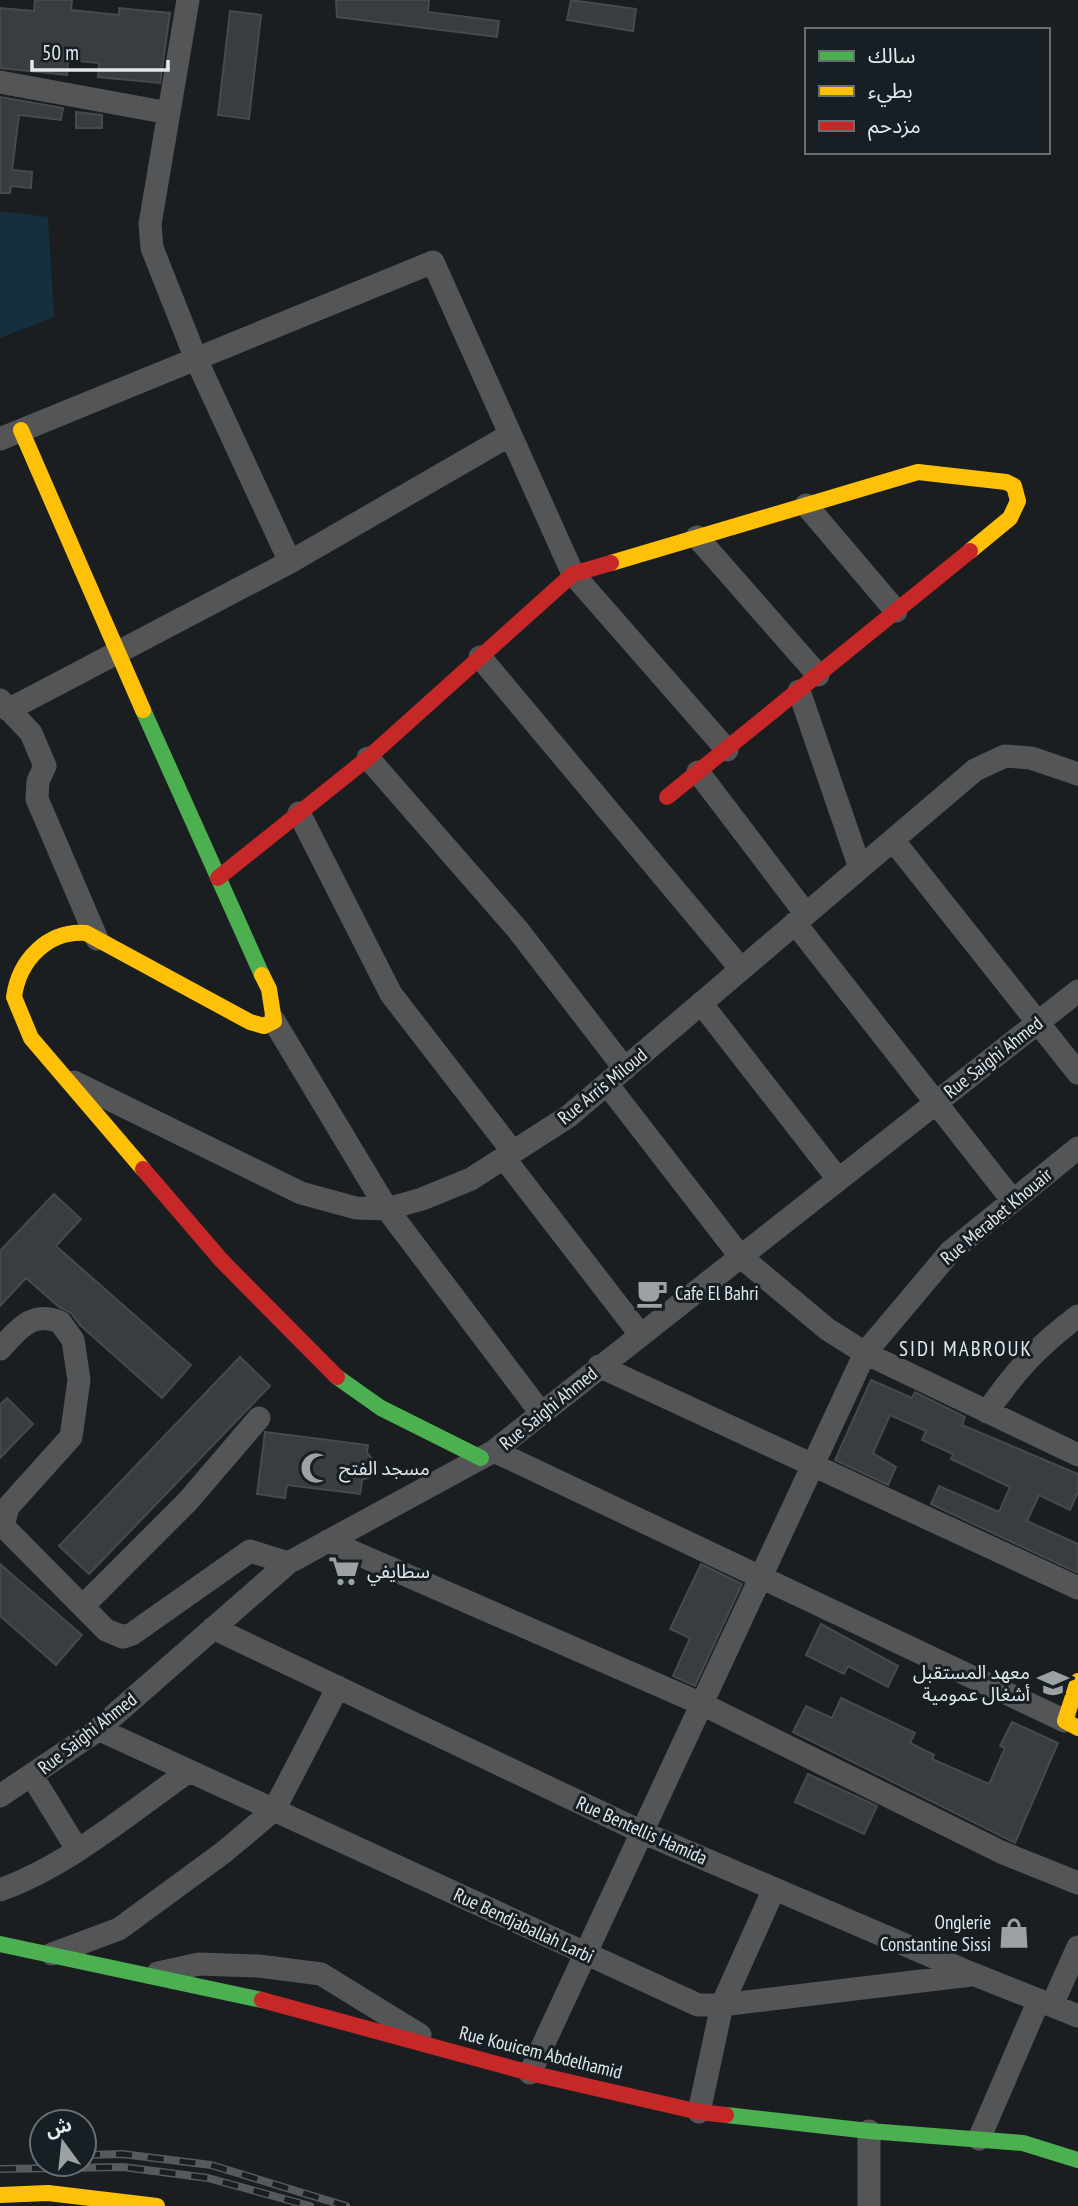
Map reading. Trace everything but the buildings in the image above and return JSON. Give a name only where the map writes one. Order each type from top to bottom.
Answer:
[{"type":"street","points":[[188,0],[150,224],[152,248],[196,359],[289,562]]},
{"type":"street","points":[[0,82],[169,113]]},
{"type":"street","points":[[541,1413],[387,1209],[274,1021],[269,989],[117,652],[10,434],[433,262],[573,574],[727,750]]},
{"type":"street","points":[[97,939],[37,799],[38,781],[45,766],[32,733],[4,705],[117,652],[289,562],[510,435]]},
{"type":"street","points":[[218,878],[368,758],[573,574],[918,472],[1006,482],[1014,486],[1018,501],[1010,518],[667,797]]},
{"type":"street","points":[[806,505],[896,611]]},
{"type":"street","points":[[697,537],[818,675]]},
{"type":"street","points":[[480,657],[741,969]]},
{"type":"street","points":[[799,691],[860,868]]},
{"type":"street","name":"Rue Arris Miloud","points":[[68,1079],[301,1193],[356,1208],[387,1209],[471,1179],[569,1116],[975,770],[1005,756],[1031,758],[1078,774]]},
{"type":"street","points":[[368,758],[519,930],[625,1069]]},
{"type":"street","points":[[698,772],[801,919],[1013,1201]]},
{"type":"street","points":[[299,813],[391,994],[640,1334]]},
{"type":"street","points":[[893,840],[1078,1073]]},
{"type":"street","points":[[14,997],[25,965],[51,940],[68,932],[86,933],[250,1022],[264,1027],[274,1021]]},
{"type":"street","points":[[0,976],[14,997],[31,1038],[222,1261],[343,1383],[381,1408],[762,1577],[1071,1725],[1078,1681]]},
{"type":"street","name":"Rue Saighi Ahmed","points":[[0,1796],[98,1729],[288,1563],[488,1455],[1078,991]]},
{"type":"street","points":[[701,1003],[838,1179]]},
{"type":"street","points":[[607,1084],[740,1256],[827,1329],[865,1353],[1078,1455]]},
{"type":"street","name":"Rue Merabet Khouair","points":[[530,2073],[704,1705],[865,1353],[950,1252],[1078,1148]]},
{"type":"street","points":[[987,1412],[1016,1369],[1040,1345],[1078,1316]]},
{"type":"street","points":[[0,1349],[26,1322],[40,1317],[60,1322],[73,1339],[79,1380],[71,1437],[8,1507],[3,1526],[106,1630],[123,1637],[132,1634],[250,1551],[288,1563]]},
{"type":"street","points":[[599,1366],[1078,1588]]},
{"type":"street","points":[[83,1606],[188,1501],[259,1418]]},
{"type":"street","points":[[328,1541],[704,1705],[1001,1852],[1078,1883]]},
{"type":"street","name":"Rue Bentellis Hamida","points":[[213,1628],[644,1833],[973,1975],[1078,2016]]},
{"type":"street","points":[[52,1954],[119,1929],[224,1852],[274,1810],[338,1687]]},
{"type":"street","name":"Rue Bendjaballah Larbi","points":[[98,1729],[698,2005],[722,2005],[973,1975]]},
{"type":"street","points":[[0,1890],[24,1881],[77,1849],[189,1770]]},
{"type":"street","points":[[32,1776],[77,1849]]},
{"type":"street","points":[[699,2112],[722,2005],[774,1889]]},
{"type":"street","name":"Rue Kouicem Abdelhamid","points":[[0,1944],[284,2006],[530,2073],[699,2112],[869,2131],[1023,2143],[1078,2160]]},
{"type":"street","points":[[979,2139],[1045,2002],[1078,1947]]},
{"type":"street","points":[[150,1975],[200,1964],[259,1966],[321,1974],[443,2050]]},
{"type":"street","points":[[869,2131],[870,2206]]},
{"type":"street","points":[[0,2195],[48,2193],[158,2206]]},
{"type":"shaded area","points":[[0,211],[48,217],[54,317],[0,338]]},
{"type":"railway","points":[[98,2155],[122,2154],[211,2165],[346,2206]]},
{"type":"railway","points":[[0,2169],[123,2167],[208,2178],[310,2206]]},
{"type":"traffic: fast","points":[[143,710],[262,975]]},
{"type":"traffic: fast","points":[[337,1377],[381,1408],[481,1458]]},
{"type":"traffic: fast","points":[[0,1944],[262,2000]]},
{"type":"traffic: fast","points":[[726,2115],[869,2131],[1023,2143],[1078,2160]]},
{"type":"traffic: slow","points":[[21,430],[143,710]]},
{"type":"traffic: slow","points":[[611,563],[918,472],[1006,482],[1014,486],[1018,501],[1010,518],[970,551]]},
{"type":"traffic: slow","points":[[143,1169],[31,1038],[14,997],[22,971],[29,960],[48,942],[72,933],[86,933],[250,1022],[264,1026],[274,1021],[269,989],[262,975]]},
{"type":"traffic: slow","points":[[1078,1681],[1065,1721],[1078,1728]]},
{"type":"traffic: slow","points":[[0,2195],[48,2193],[157,2206]]},
{"type":"traffic: jam","points":[[667,797],[970,551]]},
{"type":"traffic: jam","points":[[218,878],[368,758],[573,574],[611,563]]},
{"type":"traffic: jam","points":[[143,1169],[222,1261],[337,1377]]},
{"type":"traffic: jam","points":[[262,2000],[530,2073],[699,2112],[726,2115]]},
{"type":"place","name":"Cafe El Bahri","points":[[652,1293]]},
{"type":"place","name":"مسجد الفتح","points":[[316,1468]]},
{"type":"place","name":"سطايفي","points":[[344,1571]]},
{"type":"place","name":"معهد المستقبل أشغال عمومية","points":[[1053,1683]]},
{"type":"place","name":"Onglerie Constantine Sissi","points":[[1014,1933]]},
{"type":"district","name":"SIDI MABROUK","points":[[966,1348]]}]
